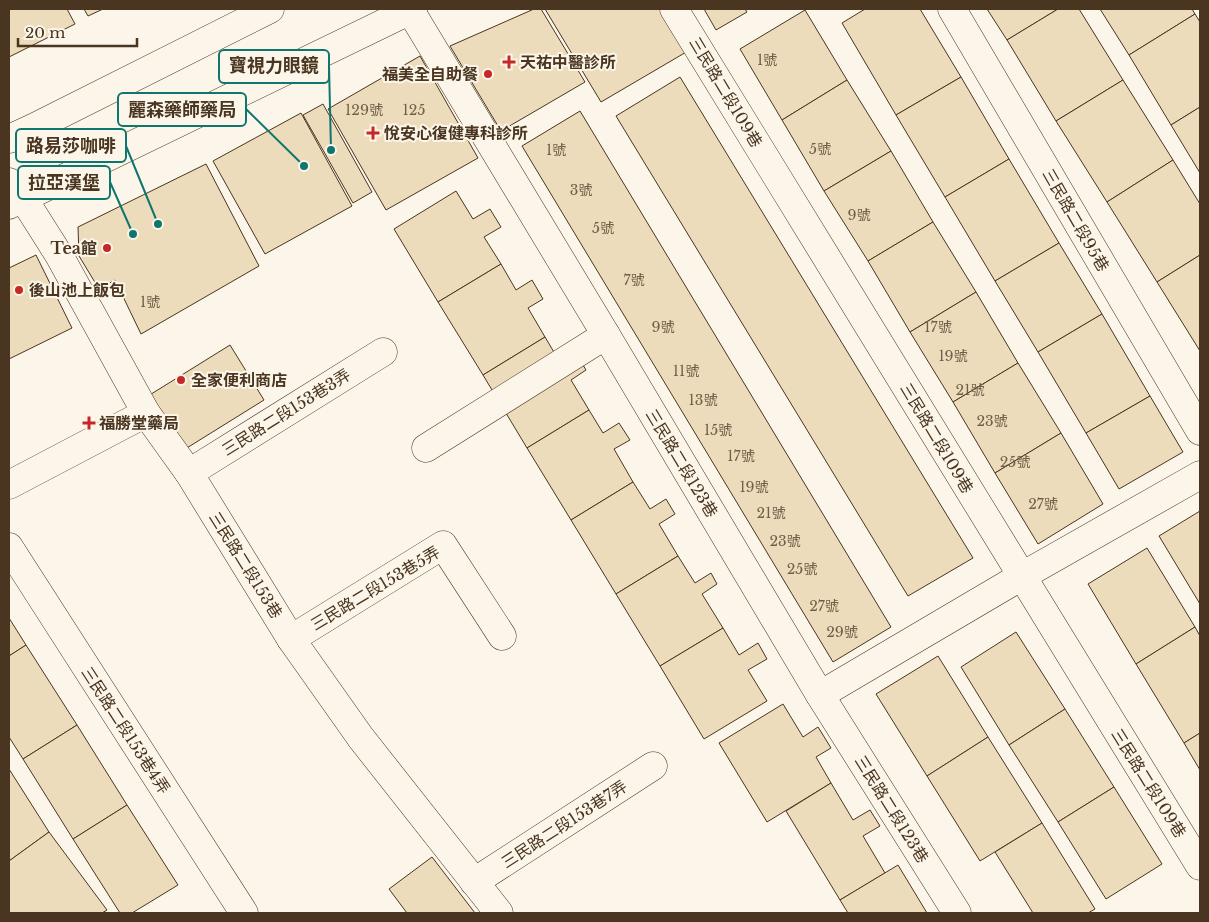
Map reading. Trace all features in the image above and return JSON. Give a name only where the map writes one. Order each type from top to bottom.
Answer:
[{"type":"street","points":[[9,139],[270,9]]},
{"type":"street","name":"三民路二段109巷","points":[[674,9],[1200,866]]},
{"type":"street","name":"三民路二段95巷","points":[[952,9],[1200,431]]},
{"type":"street","points":[[14,195],[411,10]]},
{"type":"street","name":"三民路二段123巷","points":[[411,10],[820,695],[957,913]]},
{"type":"street","name":"三民路二段153巷","points":[[14,195],[59,255],[146,413],[189,473],[292,639],[361,738],[499,913]]},
{"type":"street","points":[[426,448],[606,335]]},
{"type":"street","name":"三民路二段153巷3弄","points":[[189,473],[383,352]]},
{"type":"street","points":[[9,485],[146,413]]},
{"type":"street","points":[[820,695],[1022,576],[1200,476]]},
{"type":"street","name":"三民路二段153巷5弄","points":[[292,639],[443,545],[502,636]]},
{"type":"street","name":"三民路二段153巷4弄","points":[[9,547],[244,913]]},
{"type":"street","name":"三民路二段153巷7弄","points":[[474,882],[654,766]]},
{"type":"building","points":[[9,9],[67,9],[75,24],[9,57]]},
{"type":"building","points":[[84,9],[103,9],[88,16]]},
{"type":"building","points":[[534,9],[541,9],[585,82],[501,131],[450,46]]},
{"type":"building","points":[[545,9],[663,9],[688,51],[601,102]]},
{"type":"building","points":[[704,9],[745,9],[747,12],[716,30]]},
{"type":"building","points":[[865,9],[920,9],[961,77],[896,115],[842,23]]},
{"type":"building","points":[[987,9],[1058,9],[1007,40]]},
{"type":"building","points":[[1058,9],[1079,9],[1123,80],[1056,121],[1007,40]]},
{"type":"building","points":[[1100,9],[1192,9],[1195,14],[1129,55]]},
{"type":"building","points":[[805,10],[847,80],[782,120],[740,49]]},
{"type":"building","points":[[1195,14],[1200,22],[1200,107],[1171,125],[1129,55]]},
{"type":"building","points":[[420,56],[478,158],[386,210],[328,109]]},
{"type":"building","points":[[680,77],[973,558],[908,596],[616,116]]},
{"type":"building","points":[[961,77],[1009,159],[945,197],[896,115]]},
{"type":"building","points":[[847,80],[891,151],[824,191],[782,120]]},
{"type":"building","points":[[1123,80],[1173,160],[1107,202],[1056,121]]},
{"type":"building","points":[[323,104],[372,192],[353,203],[303,115]]},
{"type":"building","points":[[1200,107],[1200,173],[1171,125]]},
{"type":"building","points":[[580,111],[891,627],[833,662],[522,146]]},
{"type":"building","points":[[301,113],[352,206],[265,254],[213,161]]},
{"type":"building","points":[[891,151],[933,222],[868,261],[824,191]]},
{"type":"building","points":[[1009,159],[1059,243],[995,281],[945,197]]},
{"type":"building","points":[[1173,160],[1200,204],[1200,255],[1157,282],[1107,202]]},
{"type":"building","points":[[206,164],[259,266],[141,334],[115,280],[99,289],[79,256],[78,227]]},
{"type":"building","points":[[456,191],[473,219],[490,209],[501,227],[484,237],[501,264],[438,302],[394,229]]},
{"type":"building","points":[[933,222],[976,292],[910,332],[868,261]]},
{"type":"building","points":[[1059,243],[1102,314],[1038,352],[995,281]]},
{"type":"building","points":[[36,255],[72,328],[9,359],[9,268]]},
{"type":"building","points":[[1200,255],[1200,351],[1157,282]]},
{"type":"building","points":[[501,264],[516,290],[532,280],[543,299],[528,308],[545,337],[483,375],[438,302]]},
{"type":"building","points":[[976,292],[1018,363],[953,402],[910,332]]},
{"type":"building","points":[[1102,314],[1150,396],[1086,433],[1038,352]]},
{"type":"building","points":[[545,337],[561,364],[577,355],[586,370],[571,380],[589,410],[527,448],[483,375]]},
{"type":"building","points":[[230,345],[264,400],[182,451],[148,396]]},
{"type":"building","points":[[1018,363],[1061,433],[995,473],[953,402]]},
{"type":"building","points":[[1150,396],[1183,452],[1119,489],[1086,433]]},
{"type":"building","points":[[589,410],[603,433],[619,423],[630,440],[614,449],[633,482],[571,520],[527,448]]},
{"type":"building","points":[[1061,433],[1103,504],[1038,544],[995,473]]},
{"type":"building","points":[[633,482],[650,509],[666,499],[675,514],[659,524],[678,556],[616,594],[571,520]]},
{"type":"building","points":[[1200,511],[1200,604],[1159,536]]},
{"type":"building","points":[[1147,548],[1195,627],[1136,664],[1088,584]]},
{"type":"building","points":[[678,556],[695,583],[711,573],[717,584],[702,594],[723,628],[660,666],[616,594]]},
{"type":"building","points":[[9,618],[26,645],[9,656]]},
{"type":"building","points":[[1195,627],[1200,636],[1200,733],[1184,743],[1136,664]]},
{"type":"building","points":[[723,628],[739,655],[758,643],[767,659],[748,670],[767,701],[704,739],[660,666]]},
{"type":"building","points":[[1016,632],[1065,709],[1009,745],[961,667]]},
{"type":"building","points":[[26,645],[77,725],[23,759],[9,737],[9,656]]},
{"type":"building","points":[[938,656],[988,737],[927,776],[876,694]]},
{"type":"building","points":[[783,704],[803,737],[818,727],[831,748],[816,757],[831,783],[767,822],[719,743]]},
{"type":"building","points":[[1065,709],[1114,787],[1058,822],[1009,745]]},
{"type":"building","points":[[77,725],[127,805],[73,839],[23,759]]},
{"type":"building","points":[[1200,733],[1200,770],[1184,743]]},
{"type":"building","points":[[988,737],[1042,823],[980,861],[927,776]]},
{"type":"building","points":[[9,769],[49,832],[9,861]]},
{"type":"building","points":[[831,783],[853,820],[870,810],[880,826],[863,836],[885,873],[840,900],[786,811]]},
{"type":"building","points":[[1114,787],[1162,864],[1106,899],[1058,822]]},
{"type":"building","points":[[127,805],[178,885],[132,913],[120,913],[73,839]]},
{"type":"building","points":[[1042,823],[1095,909],[1088,913],[1033,913],[995,852]]},
{"type":"building","points":[[49,832],[107,910],[102,913],[9,913],[9,861]]},
{"type":"building","points":[[432,857],[475,913],[407,913],[389,889]]},
{"type":"building","points":[[898,865],[927,913],[848,913],[840,900]]},
{"type":"place","name":"天祐中醫診所","points":[[509,62]]},
{"type":"place","name":"福美全自助餐","points":[[488,74]]},
{"type":"place","name":"悅安心復健專科診所","points":[[373,133]]},
{"type":"place","name":"寶視力眼鏡","points":[[331,150]]},
{"type":"place","name":"麗森藥師藥局","points":[[304,166]]},
{"type":"place","name":"路易莎咖啡","points":[[158,224]]},
{"type":"place","name":"拉亞漢堡","points":[[133,234]]},
{"type":"place","name":"Tea館","points":[[107,248]]},
{"type":"place","name":"後山池上飯包","points":[[19,290]]},
{"type":"place","name":"全家便利商店","points":[[181,380]]},
{"type":"place","name":"福勝堂藥局","points":[[89,423]]}]
